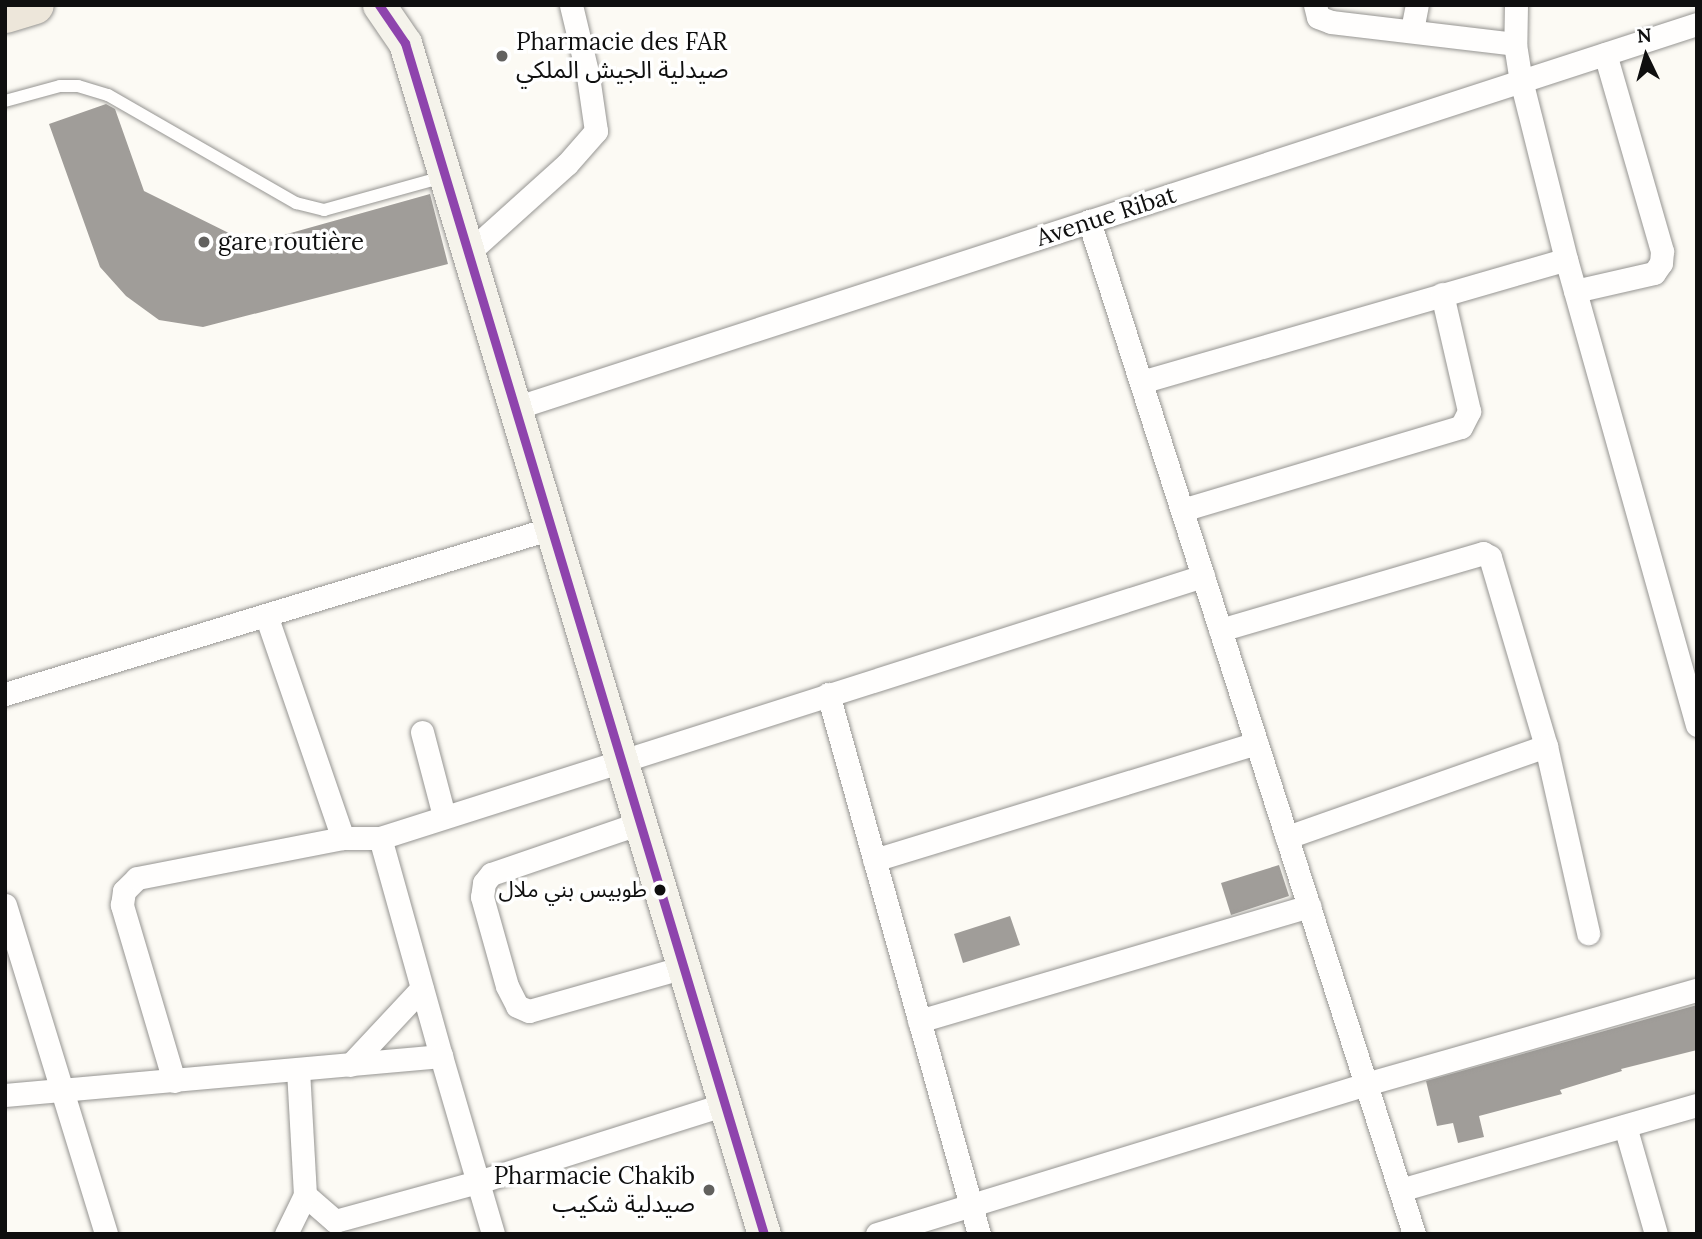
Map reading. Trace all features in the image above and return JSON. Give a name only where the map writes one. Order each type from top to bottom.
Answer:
[{"type":"main road","points":[[5,15],[34,5]]},
{"type":"main road","points":[[379,5],[405,43],[764,1234]]},
{"type":"main road","points":[[405,43],[407,5]]},
{"type":"street","points":[[468,253],[567,164],[596,131],[588,76],[570,5]]},
{"type":"street","points":[[1315,5],[1318,17],[1331,22],[1515,44]]},
{"type":"street","points":[[1412,30],[1417,5]]},
{"type":"street","points":[[1517,5],[1515,44],[1521,80],[1566,259],[1697,725]]},
{"type":"street","name":"Avenue Ribat","points":[[515,408],[1697,24]]},
{"type":"street","points":[[1575,291],[1654,272],[1661,263],[1662,251],[1605,54]]},
{"type":"street","points":[[1089,221],[1414,1234]]},
{"type":"street","points":[[1141,382],[1566,259]]},
{"type":"street","points":[[1182,510],[1461,426],[1469,411],[1441,294]]},
{"type":"street","points":[[5,694],[552,528]]},
{"type":"street","points":[[1220,630],[1483,553],[1489,557],[1546,746],[1588,933]]},
{"type":"street","points":[[174,1081],[122,905],[124,891],[137,877],[343,838],[380,838],[621,759],[1203,576]]},
{"type":"street","points":[[266,615],[343,838]]},
{"type":"street","points":[[828,694],[979,1234]]},
{"type":"street","points":[[422,732],[444,816]]},
{"type":"street","points":[[874,860],[1256,743]]},
{"type":"street","points":[[1287,838],[1546,746]]},
{"type":"street","points":[[640,823],[491,874],[484,883],[482,897],[507,986],[517,1006],[529,1011],[684,967]]},
{"type":"street","points":[[380,838],[493,1234]]},
{"type":"street","points":[[5,905],[106,1234]]},
{"type":"street","points":[[919,1021],[1309,906]]},
{"type":"street","points":[[350,1065],[422,988]]},
{"type":"street","points":[[877,1234],[1366,1084],[1697,990]]},
{"type":"street","points":[[5,1095],[441,1056]]},
{"type":"street","points":[[286,1234],[305,1195],[298,1070]]},
{"type":"street","points":[[305,1195],[335,1221],[478,1182],[725,1104]]},
{"type":"street","points":[[1400,1190],[1697,1105]]},
{"type":"street","points":[[1625,1126],[1656,1234]]},
{"type":"lane","points":[[5,101],[60,86],[78,86],[108,95],[276,193],[296,203],[324,210],[445,176]]},
{"type":"building","points":[[106,104],[115,109],[144,191],[251,244],[430,194],[448,264],[203,327],[159,320],[126,296],[100,267],[49,124]]},
{"type":"building","points":[[1279,865],[1289,896],[1231,915],[1221,883]]},
{"type":"building","points":[[1010,916],[1020,945],[963,963],[954,934]]},
{"type":"building","points":[[1697,1005],[1697,1050],[1621,1069],[1622,1071],[1560,1090],[1562,1094],[1479,1116],[1484,1137],[1458,1143],[1453,1123],[1437,1126],[1426,1081]]},
{"type":"transit line","points":[[379,5],[405,43],[764,1234]]},
{"type":"place","name":"Pharmacie des FAR صيدلية الجيش الملكي","points":[[502,56]]},
{"type":"place","name":"gare routière","points":[[204,242]]},
{"type":"place","name":"طوبيس بني ملال","points":[[660,890]]},
{"type":"place","name":"Pharmacie Chakib صيدلية شكيب","points":[[709,1190]]}]
